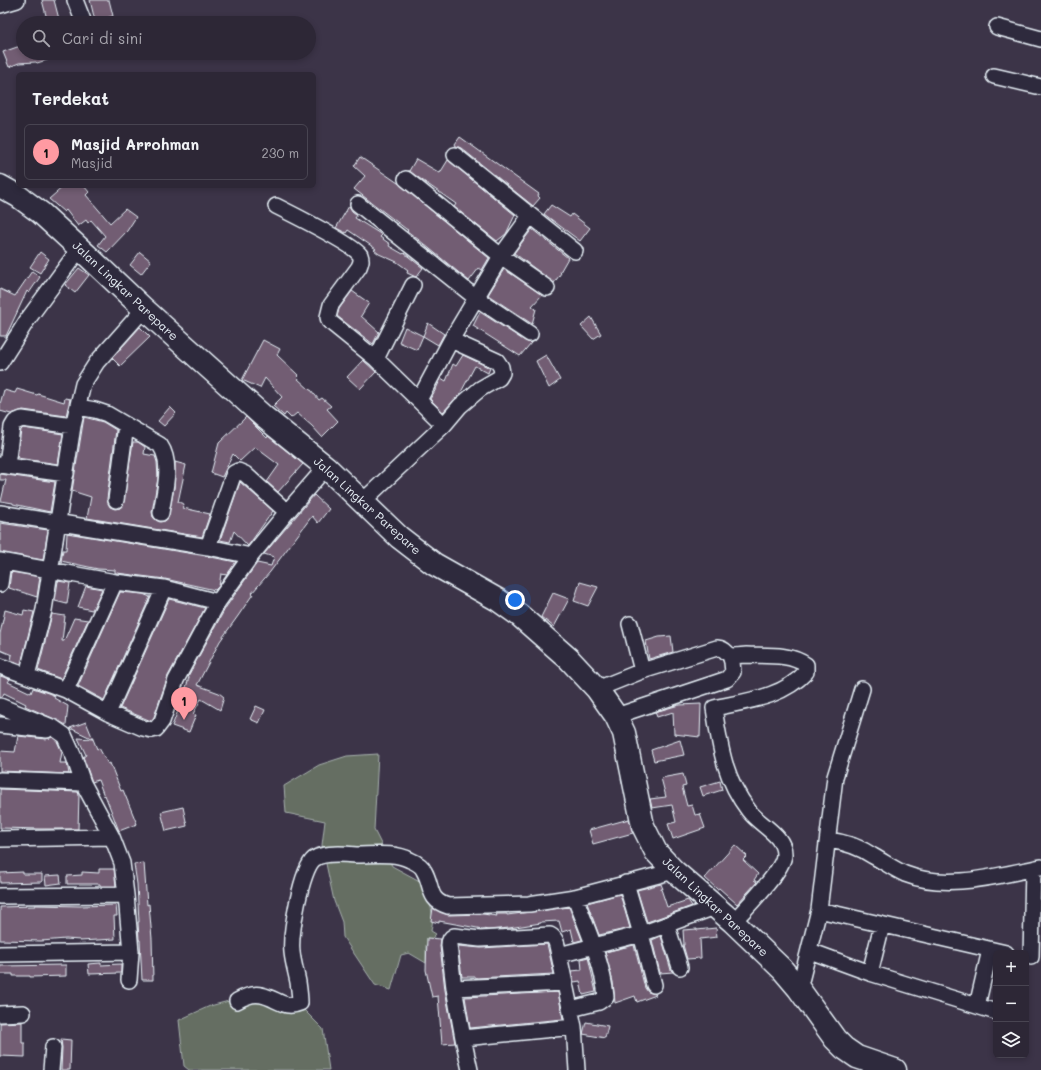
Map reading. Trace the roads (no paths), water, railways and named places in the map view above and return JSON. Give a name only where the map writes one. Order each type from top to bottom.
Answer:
[{"type":"highway","name":"Jalan Lingkar Parepare","points":[[0,186],[18,196],[41,213],[144,309],[264,417],[326,467],[399,537],[434,564],[498,600],[519,615],[569,659],[597,689],[616,716],[624,733],[643,826],[656,852],[674,871],[732,922],[782,969],[799,989],[835,1039],[844,1048],[857,1057],[895,1070]]},
{"type":"street","points":[[0,5],[17,0]]},
{"type":"street","points":[[75,0],[81,16]]},
{"type":"street","points":[[997,27],[1041,39]]},
{"type":"street","points":[[994,76],[1041,87]]},
{"type":"street","points":[[455,155],[575,251]]},
{"type":"street","points":[[406,179],[501,256],[547,288]]},
{"type":"street","points":[[358,204],[476,298],[530,334]]},
{"type":"street","points":[[276,206],[344,243],[356,250],[360,255],[361,261],[359,267],[331,305],[328,317],[334,326],[376,359],[444,425]]},
{"type":"street","points":[[418,400],[451,340],[501,256],[530,216]]},
{"type":"street","points":[[0,363],[28,319],[80,248]]},
{"type":"street","points":[[376,359],[413,285]]},
{"type":"street","points":[[26,675],[44,610],[73,426],[83,384],[97,362],[144,309]]},
{"type":"street","points":[[362,502],[444,425],[460,406],[480,389],[499,378],[502,373],[501,367],[497,361],[451,340]]},
{"type":"street","points":[[78,407],[107,414],[160,445],[165,452],[167,460],[166,483],[161,513]]},
{"type":"street","points":[[66,474],[4,465],[12,427],[15,422],[22,420],[73,426]]},
{"type":"street","points":[[116,500],[126,425]]},
{"type":"street","points":[[0,666],[66,690],[108,713],[148,729],[156,729],[162,721],[176,680],[218,602],[251,556],[326,467]]},
{"type":"street","points":[[208,547],[234,473],[238,471],[245,474],[287,512]]},
{"type":"street","points":[[0,513],[208,547],[251,556]]},
{"type":"street","points":[[0,584],[2,561],[115,582],[164,588],[218,602]]},
{"type":"street","points":[[66,690],[115,582]]},
{"type":"street","points":[[108,713],[164,588]]},
{"type":"street","points":[[630,624],[642,671]]},
{"type":"street","points":[[597,689],[642,671],[717,648],[723,649],[730,655],[733,672],[731,676],[722,681],[616,716]]},
{"type":"street","points":[[714,708],[761,698],[781,691],[800,679],[806,672],[806,665],[801,661],[793,659],[778,656],[730,655]]},
{"type":"street","points":[[704,686],[714,708],[723,760],[728,776],[743,804],[750,813],[780,840],[784,848],[784,856],[781,864],[772,877],[732,922]]},
{"type":"street","points":[[799,989],[810,951],[819,910],[834,778],[862,689]]},
{"type":"street","points":[[0,706],[54,728],[64,735],[74,757],[83,783],[112,837],[122,863],[130,952],[129,980]]},
{"type":"street","points":[[0,725],[60,732]]},
{"type":"street","points":[[0,780],[83,783]]},
{"type":"street","points":[[0,839],[112,837]]},
{"type":"street","points":[[828,840],[840,841],[858,848],[906,874],[934,880],[970,880],[1037,868],[1033,958]]},
{"type":"street","points":[[237,1001],[245,996],[260,994],[286,1005],[293,1006],[300,1003],[292,951],[292,939],[298,898],[308,868],[314,859],[319,857],[335,854],[381,855],[400,856],[410,859],[424,870],[430,888],[438,902],[448,906],[529,904],[575,897],[674,871]]},
{"type":"street","points":[[626,883],[654,985]]},
{"type":"street","points":[[0,896],[126,895]]},
{"type":"street","points":[[571,1008],[600,1002],[606,997],[593,946],[575,897]]},
{"type":"street","points":[[559,955],[667,926],[715,907]]},
{"type":"street","points":[[819,910],[993,951]]},
{"type":"street","points":[[870,973],[882,925]]},
{"type":"street","points":[[667,926],[680,967]]},
{"type":"street","points":[[470,1070],[454,988],[449,945],[450,939],[454,936],[480,939],[550,935],[556,940],[571,1008],[577,1070]]},
{"type":"street","points":[[977,1006],[990,950]]},
{"type":"street","points":[[810,951],[870,973],[993,1011]]},
{"type":"street","points":[[0,954],[130,952]]},
{"type":"street","points":[[454,988],[565,982]]},
{"type":"street","points":[[0,1014],[23,1013]]},
{"type":"street","points":[[463,1038],[574,1027]]},
{"type":"street","points":[[51,1070],[53,1047]]},
{"type":"place","name":"Masjid Arrohman","points":[[184,720]]}]
